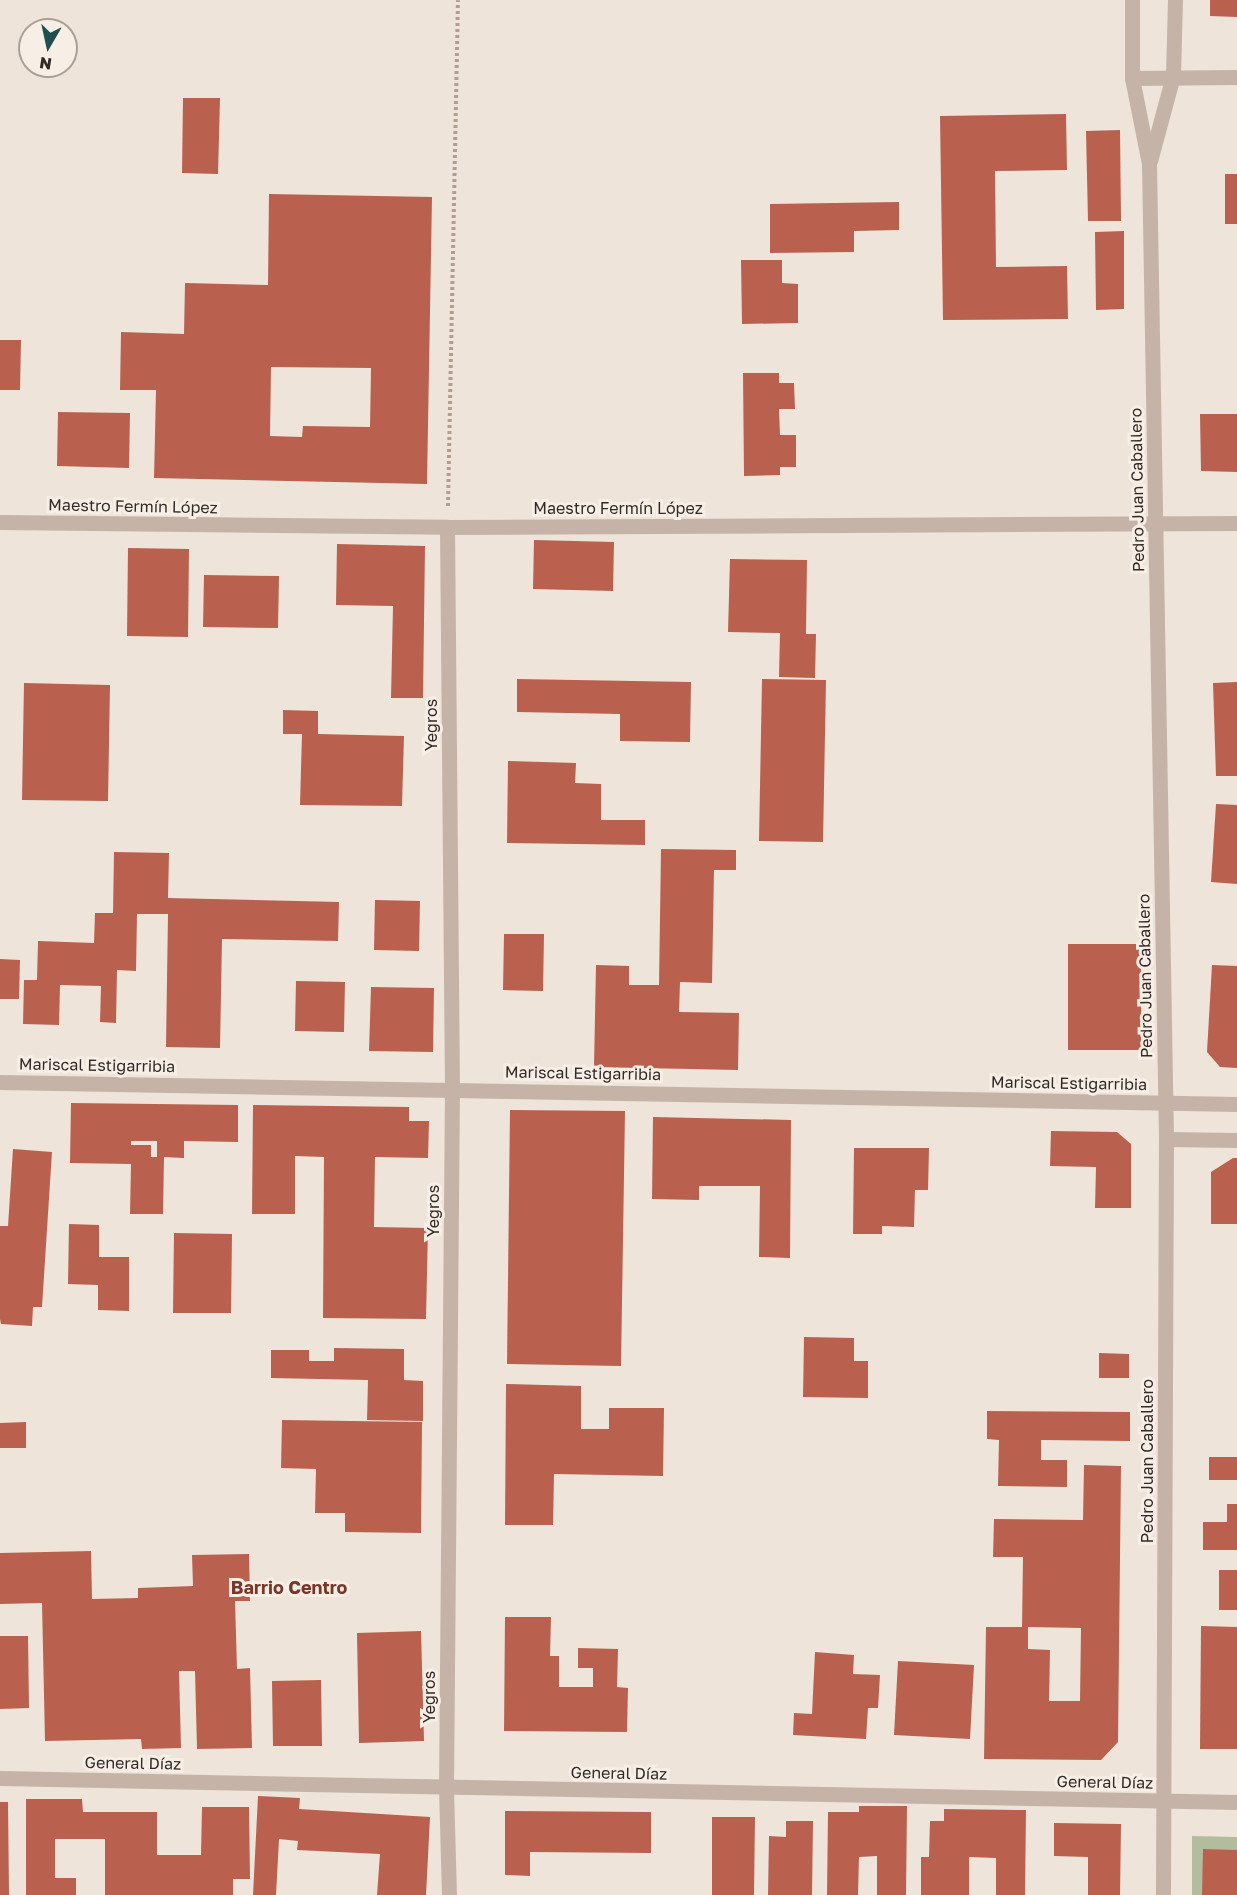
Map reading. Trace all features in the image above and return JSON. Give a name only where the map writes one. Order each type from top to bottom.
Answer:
[{"type":"street","points":[[1132,0],[1132,78],[1149,164]]},
{"type":"street","points":[[1149,164],[1173,76],[1174,0]]},
{"type":"street","points":[[1132,78],[1237,77]]},
{"type":"street","name":"Pedro Juan Caballero","points":[[1149,164],[1166,1139],[1163,1895]]},
{"type":"street","name":"Maestro Fermín López","points":[[0,522],[447,527],[1237,523]]},
{"type":"street","name":"Yegros","points":[[447,527],[452,1088],[446,1788],[449,1895]]},
{"type":"street","name":"Mariscal Estigarribia","points":[[0,1082],[452,1088],[1237,1104]]},
{"type":"street","points":[[1166,1139],[1237,1140]]},
{"type":"street","name":"General Díaz","points":[[0,1778],[1237,1802]]},
{"type":"path","points":[[447,527],[458,0]]},
{"type":"green space","points":[[1192,1836],[1237,1837],[1237,1895],[1192,1895]]},
{"type":"building","points":[[1210,0],[1237,0],[1237,17],[1210,16]]},
{"type":"building","points":[[183,98],[220,98],[218,174],[182,173]]},
{"type":"building","points":[[1066,114],[1067,170],[995,171],[996,267],[1067,266],[1068,319],[943,320],[940,116]]},
{"type":"building","points":[[1120,130],[1121,221],[1088,221],[1086,131]]},
{"type":"building","points":[[1225,174],[1237,174],[1237,224],[1225,224]]},
{"type":"building","points":[[269,194],[432,197],[427,484],[154,478],[156,390],[120,390],[121,332],[184,334],[185,283],[268,285]],"holes":[[[271,367],[371,368],[370,427],[303,426],[302,437],[270,436]]]},
{"type":"building","points":[[899,202],[899,230],[854,231],[854,252],[770,253],[770,204]]},
{"type":"building","points":[[1124,231],[1124,309],[1096,310],[1095,232]]},
{"type":"building","points":[[741,260],[782,260],[782,283],[798,284],[798,323],[742,324]]},
{"type":"building","points":[[0,340],[21,340],[20,390],[0,390]]},
{"type":"building","points":[[743,373],[779,373],[779,383],[794,383],[795,409],[779,409],[780,435],[796,435],[796,467],[780,467],[780,475],[744,476]]},
{"type":"building","points":[[58,412],[130,413],[129,468],[57,466]]},
{"type":"building","points":[[1200,414],[1237,414],[1237,472],[1201,471]]},
{"type":"building","points":[[534,540],[614,542],[613,591],[533,589]]},
{"type":"building","points":[[337,544],[425,546],[423,698],[391,698],[393,606],[336,605]]},
{"type":"building","points":[[128,548],[189,549],[188,637],[127,636]]},
{"type":"building","points":[[730,559],[807,560],[806,634],[816,634],[815,678],[779,677],[780,633],[728,632]]},
{"type":"building","points":[[204,575],[279,576],[278,628],[203,627]]},
{"type":"building","points":[[517,679],[691,682],[690,742],[620,741],[620,714],[517,712]]},
{"type":"building","points":[[762,679],[826,680],[823,842],[759,841]]},
{"type":"building","points":[[1237,682],[1237,776],[1216,776],[1213,683]]},
{"type":"building","points":[[24,683],[110,685],[108,801],[22,800]]},
{"type":"building","points":[[283,710],[318,711],[318,734],[404,736],[402,806],[300,805],[302,734],[283,734]]},
{"type":"building","points":[[508,761],[576,763],[575,783],[601,784],[601,820],[645,820],[645,845],[507,843]]},
{"type":"building","points":[[1216,804],[1237,805],[1237,884],[1211,882]]},
{"type":"building","points":[[661,849],[736,850],[736,870],[714,870],[712,983],[680,982],[679,1012],[739,1013],[738,1070],[594,1067],[596,965],[629,966],[629,985],[659,985]]},
{"type":"building","points":[[114,852],[169,853],[168,898],[339,902],[338,941],[222,939],[220,1048],[166,1047],[168,914],[137,914],[136,971],[117,970],[116,1023],[100,1022],[101,986],[60,985],[59,1025],[23,1024],[24,980],[37,980],[38,941],[94,943],[95,913],[113,913]]},
{"type":"building","points":[[375,900],[420,901],[419,951],[374,950]]},
{"type":"building","points":[[504,934],[544,934],[543,991],[503,990]]},
{"type":"building","points":[[1068,944],[1141,944],[1141,1050],[1068,1050]]},
{"type":"building","points":[[0,959],[20,960],[19,999],[0,999]]},
{"type":"building","points":[[1212,965],[1237,966],[1237,1068],[1220,1067],[1207,1052]]},
{"type":"building","points":[[296,981],[345,982],[344,1032],[295,1031]]},
{"type":"building","points":[[371,987],[434,988],[433,1052],[369,1051]]},
{"type":"building","points":[[71,1103],[238,1105],[238,1142],[184,1141],[184,1158],[164,1157],[163,1214],[130,1214],[131,1164],[70,1163]],"holes":[[[131,1141],[157,1141],[157,1157],[151,1157],[151,1145],[131,1145]]]},
{"type":"building","points":[[253,1105],[409,1107],[409,1121],[429,1121],[428,1158],[375,1157],[374,1227],[428,1228],[426,1319],[323,1318],[324,1157],[295,1156],[295,1214],[252,1214]]},
{"type":"building","points":[[510,1110],[625,1111],[621,1366],[507,1364]]},
{"type":"building","points":[[653,1117],[791,1120],[790,1258],[759,1257],[760,1186],[699,1186],[699,1200],[652,1199]]},
{"type":"building","points":[[1051,1131],[1117,1132],[1131,1144],[1131,1208],[1095,1208],[1096,1167],[1050,1166]]},
{"type":"building","points":[[854,1148],[929,1148],[928,1190],[915,1190],[914,1227],[882,1226],[882,1234],[853,1234]]},
{"type":"building","points":[[13,1149],[52,1152],[42,1307],[33,1307],[32,1326],[1,1324],[0,1319],[0,1226],[8,1226]]},
{"type":"building","points":[[1233,1158],[1237,1158],[1237,1224],[1211,1224],[1211,1172]]},
{"type":"building","points":[[69,1224],[99,1225],[99,1257],[129,1257],[129,1311],[98,1310],[98,1285],[68,1284]]},
{"type":"building","points":[[174,1233],[232,1234],[231,1313],[173,1313]]},
{"type":"building","points":[[804,1337],[854,1338],[854,1361],[868,1361],[868,1398],[803,1397]]},
{"type":"building","points":[[334,1348],[404,1349],[404,1380],[423,1381],[423,1421],[367,1420],[368,1380],[271,1378],[271,1350],[309,1350],[309,1361],[334,1361]]},
{"type":"building","points":[[1099,1353],[1129,1354],[1129,1378],[1099,1378]]},
{"type":"building","points":[[506,1384],[581,1386],[581,1429],[609,1429],[609,1408],[664,1408],[663,1476],[554,1474],[553,1525],[505,1525]]},
{"type":"building","points":[[987,1411],[1130,1412],[1130,1441],[1041,1440],[1041,1460],[1067,1460],[1067,1487],[998,1486],[999,1440],[987,1439]]},
{"type":"building","points":[[282,1420],[422,1422],[421,1533],[345,1532],[345,1513],[315,1513],[316,1469],[281,1468]]},
{"type":"building","points":[[26,1422],[26,1448],[0,1448],[0,1423]]},
{"type":"building","points":[[1209,1457],[1237,1457],[1237,1480],[1209,1480]]},
{"type":"building","points":[[1084,1465],[1121,1466],[1118,1742],[1101,1760],[984,1759],[986,1627],[1022,1627],[1023,1557],[993,1557],[994,1519],[1083,1520]],"holes":[[[1028,1627],[1081,1628],[1080,1701],[1049,1701],[1050,1650],[1028,1649]]]},
{"type":"building","points":[[1227,1504],[1237,1504],[1237,1550],[1203,1550],[1203,1522],[1227,1522]]},
{"type":"building","points":[[91,1551],[92,1599],[138,1598],[138,1588],[193,1586],[192,1555],[249,1554],[250,1601],[235,1601],[237,1669],[250,1668],[252,1748],[197,1749],[195,1671],[179,1671],[181,1748],[142,1749],[141,1739],[45,1741],[42,1603],[0,1604],[0,1553]]},
{"type":"building","points":[[1219,1570],[1237,1570],[1237,1610],[1219,1610]]},
{"type":"building","points":[[505,1617],[551,1617],[550,1656],[559,1656],[559,1687],[593,1687],[593,1668],[578,1668],[578,1648],[618,1649],[617,1687],[628,1688],[627,1732],[504,1731]]},
{"type":"building","points":[[1201,1626],[1237,1627],[1237,1749],[1200,1749]]},
{"type":"building","points":[[421,1631],[424,1741],[359,1743],[357,1633]]},
{"type":"building","points":[[0,1636],[28,1636],[29,1708],[0,1709]]},
{"type":"building","points":[[815,1652],[854,1655],[853,1674],[880,1675],[878,1708],[868,1708],[866,1739],[793,1735],[794,1713],[812,1714]]},
{"type":"building","points":[[898,1661],[974,1665],[970,1739],[894,1735]]},
{"type":"building","points":[[321,1680],[322,1746],[273,1746],[272,1681]]},
{"type":"building","points":[[258,1796],[300,1798],[299,1809],[430,1817],[426,1895],[377,1895],[380,1854],[297,1850],[298,1841],[279,1839],[276,1895],[253,1895]]},
{"type":"building","points":[[26,1799],[82,1799],[83,1812],[157,1812],[157,1855],[201,1855],[202,1807],[249,1807],[250,1879],[233,1879],[233,1895],[105,1895],[105,1839],[55,1839],[55,1878],[76,1878],[76,1895],[26,1895]]},
{"type":"building","points":[[0,1802],[8,1802],[9,1895],[0,1895]]},
{"type":"building","points":[[859,1806],[907,1806],[906,1895],[877,1895],[877,1856],[859,1857],[858,1895],[827,1895],[828,1812],[859,1812]]},
{"type":"building","points":[[944,1809],[1026,1810],[1025,1895],[996,1895],[996,1858],[969,1857],[969,1895],[921,1895],[921,1857],[929,1857],[930,1821],[944,1821]]},
{"type":"building","points":[[505,1811],[651,1812],[651,1853],[530,1852],[530,1876],[505,1875]]},
{"type":"building","points":[[712,1817],[755,1817],[754,1895],[712,1895]]},
{"type":"building","points":[[786,1821],[813,1821],[812,1895],[768,1895],[769,1836],[786,1837]]},
{"type":"building","points":[[1054,1823],[1121,1824],[1120,1895],[1088,1895],[1088,1857],[1054,1856]]},
{"type":"building","points":[[1203,1849],[1237,1850],[1237,1895],[1202,1895]]},
{"type":"district","name":"Barrio Centro","points":[[289,1587]]}]
